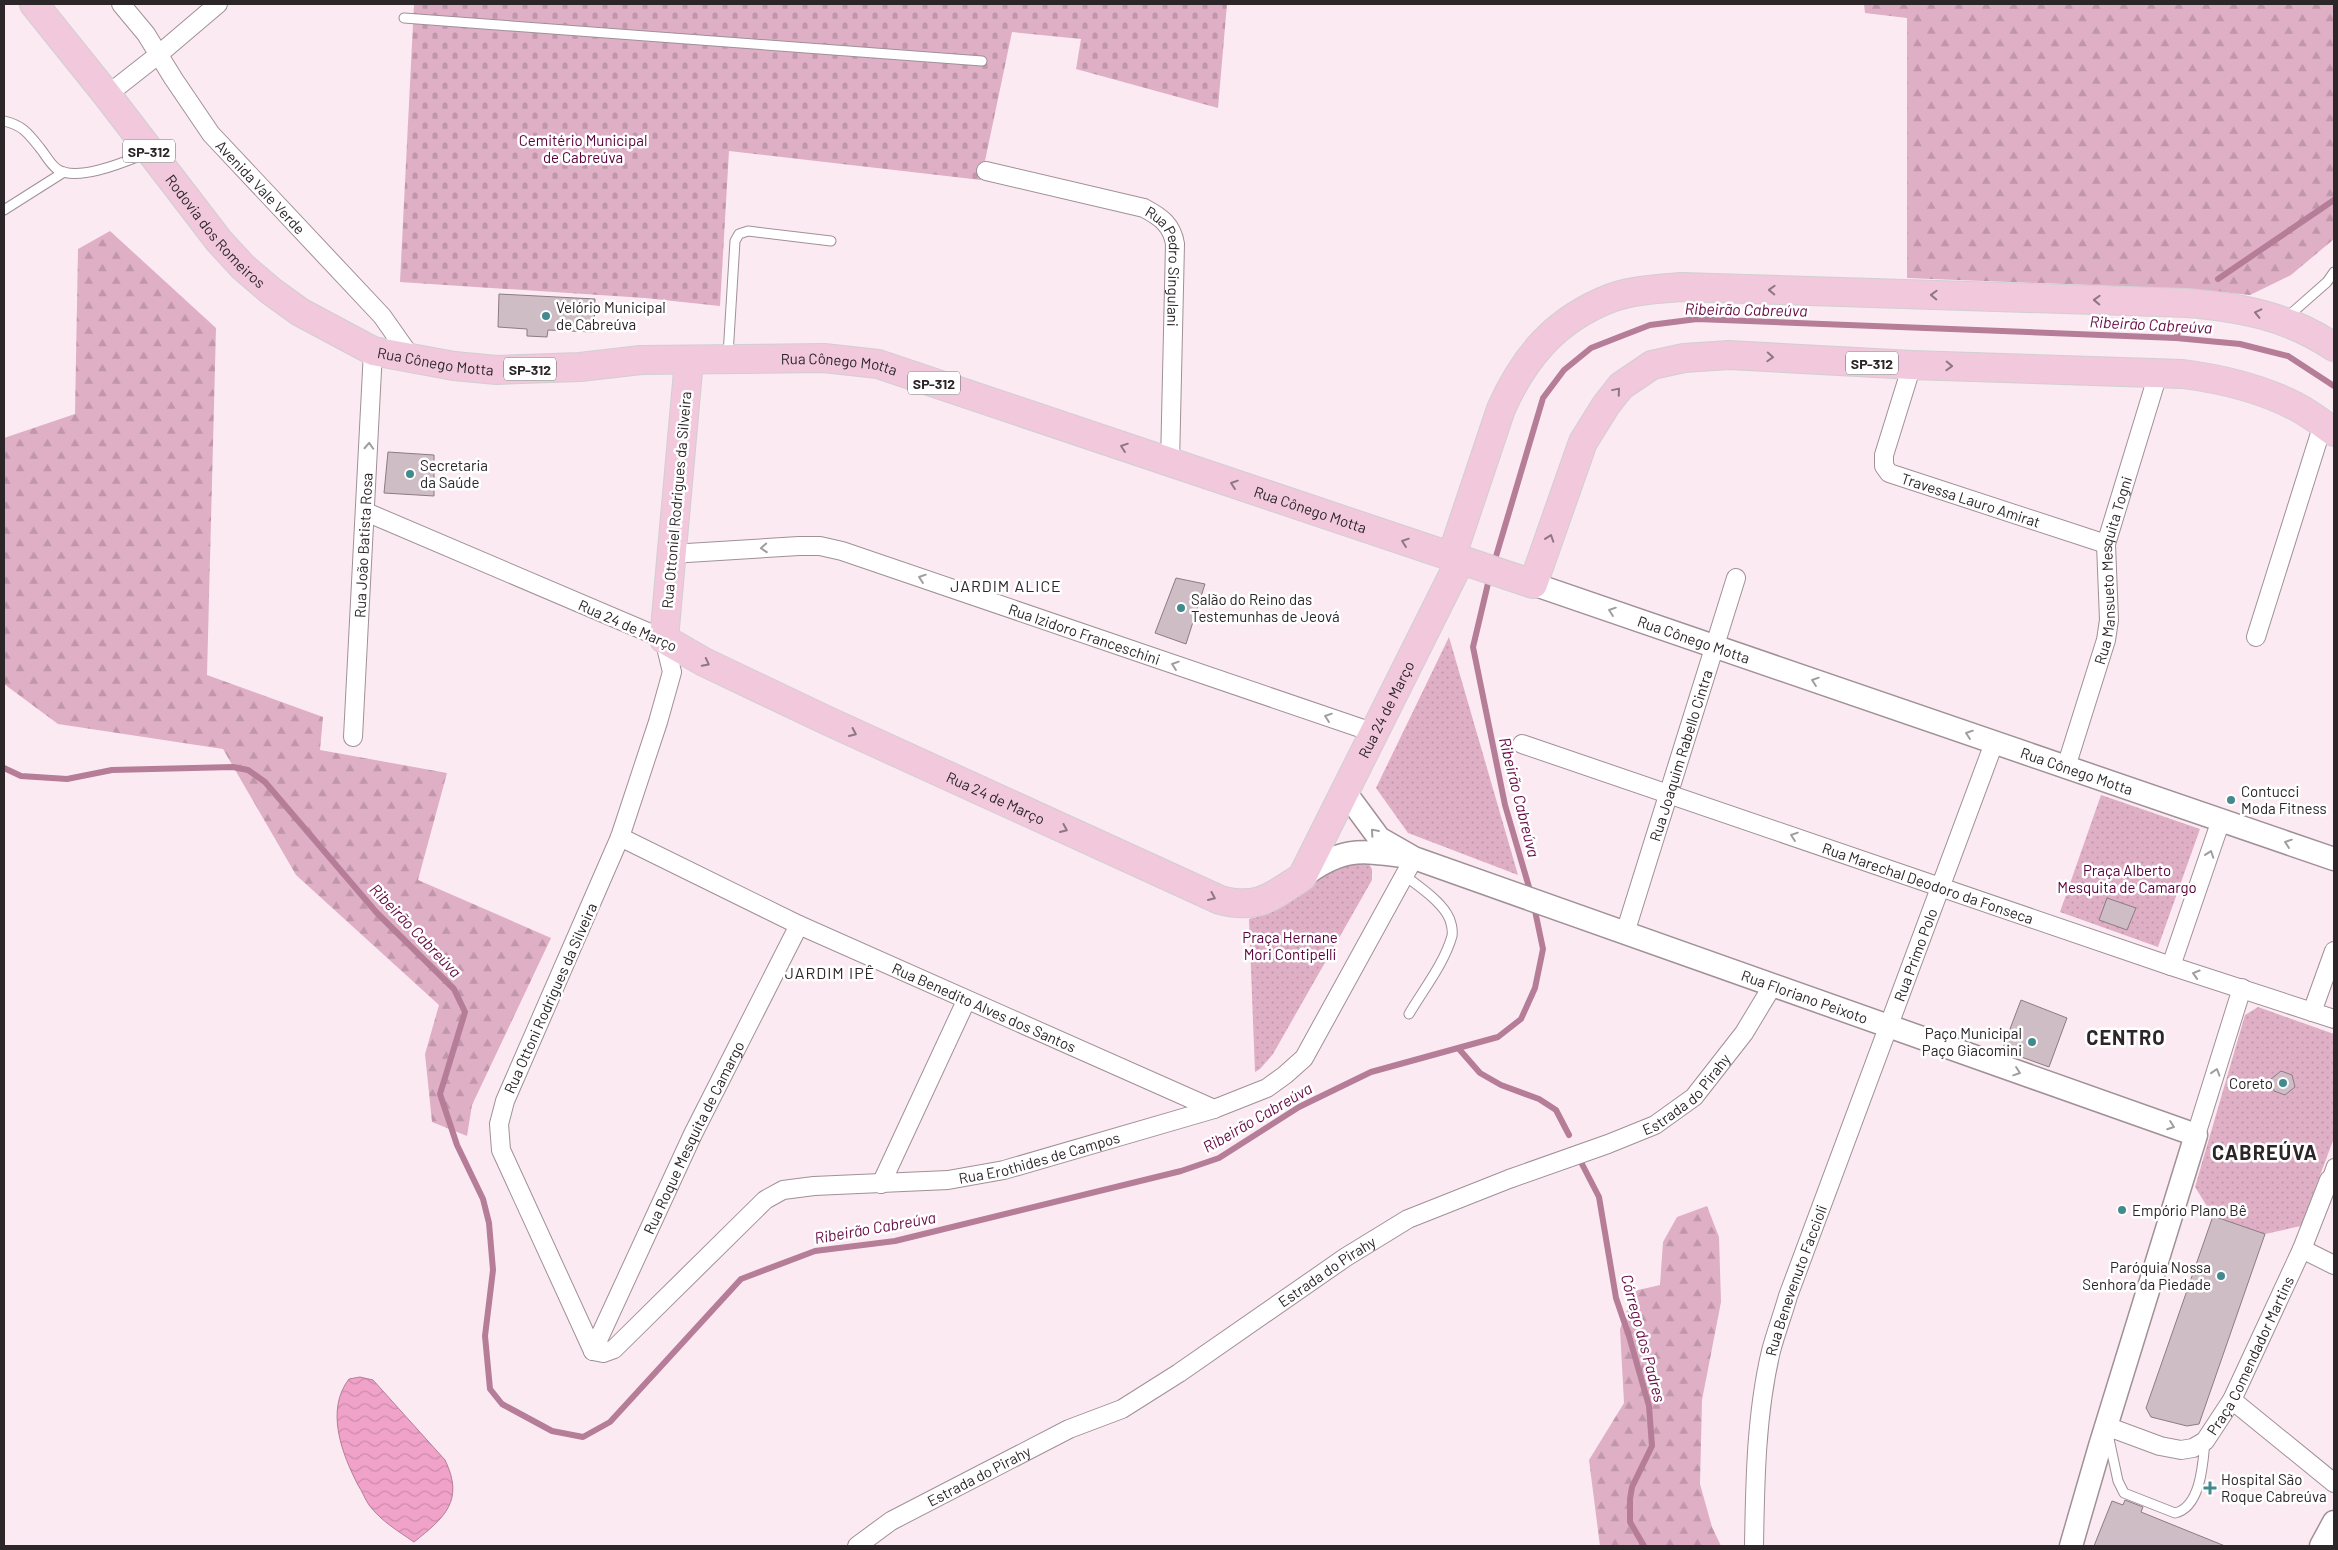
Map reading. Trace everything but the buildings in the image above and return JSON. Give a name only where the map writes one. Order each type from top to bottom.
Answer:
[{"type":"main road","name":"Rodovia dos Romeiros","points":[[34,4],[107,95],[218,241],[271,291]]},
{"type":"main road","name":"Rua 24 de Março","points":[[664,639],[704,662],[836,726],[1220,900],[1236,904],[1251,904],[1273,896],[1302,876],[1462,561],[1502,409],[1512,385],[1530,356],[1556,330],[1581,312],[1612,298],[1642,290],[1682,287],[2178,303],[2244,310],[2284,320],[2318,336],[2334,347]]},
{"type":"main road","name":"Rua Cônego Motta","points":[[271,291],[300,312],[373,351],[413,360],[497,370],[580,367],[641,360],[824,358],[878,364],[1521,580]]},
{"type":"main road","name":"SP-312","points":[[1521,580],[1583,442],[1621,386],[1652,365],[1684,358],[1729,355],[1912,365],[2183,374],[2205,377],[2245,387],[2296,406],[2328,428]]},
{"type":"main road","name":"Rua Ottoniel Rodrigues da Silveira","points":[[664,639],[689,360]]},
{"type":"street","name":"Avenida Vale Verde","points":[[121,4],[146,34],[211,134],[382,316],[413,360]]},
{"type":"street","points":[[107,95],[218,4]]},
{"type":"street","name":"Rua Pedro Singulani","points":[[986,171],[1144,208],[1158,215],[1173,233],[1175,244],[1170,462]]},
{"type":"street","name":"Rua João Batista Rosa","points":[[354,737],[373,351]]},
{"type":"street","name":"Travessa Lauro Amirat","points":[[1912,365],[1884,455],[1884,466],[1889,473],[2106,544]]},
{"type":"street","name":"Rua Mansueto Mesquita Togni","points":[[2066,767],[2106,640],[2109,620],[2106,544],[2158,374]]},
{"type":"street","points":[[2256,637],[2328,428]]},
{"type":"street","name":"Rua 24 de Março","points":[[366,512],[664,639]]},
{"type":"street","name":"Rua Izidoro Franceschini","points":[[671,554],[799,546],[820,546],[842,551],[1374,733]]},
{"type":"street","name":"Rua Joaquim Rabello Cintra","points":[[1624,933],[1736,578]]},
{"type":"street","name":"Rua Cônego Motta","points":[[1521,580],[2334,859]]},
{"type":"street","name":"Rua Ottoni Rodrigues da Silveira","points":[[593,1351],[501,1150],[499,1124],[505,1101],[620,837],[658,722],[672,672],[664,639]]},
{"type":"street","name":"Rua Primo Polo","points":[[1889,1026],[1994,742]]},
{"type":"street","name":"Rua Marechal Deodoro da Fonseca","points":[[1522,744],[2334,1020]]},
{"type":"street","points":[[1346,792],[1379,838],[1409,867]]},
{"type":"street","points":[[2171,966],[2221,820]]},
{"type":"street","points":[[1326,831],[1340,854]]},
{"type":"street","name":"Rua Benedito Alves dos Santos","points":[[620,837],[799,925],[966,1001],[1214,1109]]},
{"type":"street","points":[[1302,876],[1340,854],[1364,851],[1409,867]]},
{"type":"street","name":"Rua Floriano Peixoto","points":[[1409,867],[1513,893],[2196,1135]]},
{"type":"street","name":"Rua Erothides de Campos","points":[[593,1351],[603,1353],[614,1349],[765,1200],[783,1190],[814,1186],[948,1180],[1004,1170],[1214,1109],[1267,1088],[1304,1058],[1409,867]]},
{"type":"street","name":"Rua Roque Mesquita de Camargo","points":[[593,1351],[693,1134],[799,925]]},
{"type":"street","points":[[2312,1012],[2334,951]]},
{"type":"street","name":"Estrada do Pirahy","points":[[857,1546],[891,1521],[1069,1429],[1122,1408],[1179,1372],[1346,1256],[1408,1219],[1655,1125],[1694,1097],[1744,1033],[1773,985]]},
{"type":"street","points":[[2071,1546],[2106,1426],[2242,988]]},
{"type":"street","points":[[881,1184],[966,1001]]},
{"type":"street","name":"Rua Benevenuto Faccioli","points":[[1754,1546],[1756,1477],[1761,1414],[1771,1352],[1788,1296],[1889,1026]]},
{"type":"street","name":"Praça Comendador Martins","points":[[2106,1426],[2160,1446],[2181,1450],[2193,1448],[2205,1441],[2232,1400],[2302,1249],[2332,1176]]},
{"type":"street","points":[[2302,1249],[2334,1265]]},
{"type":"street","points":[[2232,1400],[2334,1483]]},
{"type":"street","points":[[2321,1546],[2334,1522]]},
{"type":"lane","points":[[404,18],[982,61]]},
{"type":"lane","points":[[4,121],[18,124],[57,169],[64,172],[97,170],[150,152]]},
{"type":"lane","points":[[4,210],[64,172]]},
{"type":"lane","points":[[728,360],[735,241],[739,234],[748,231],[831,241]]},
{"type":"lane","points":[[2284,320],[2327,282],[2334,272]]},
{"type":"lane","points":[[1409,867],[1422,889],[1447,914],[1452,927],[1452,936],[1439,964],[1409,1014]]},
{"type":"lane","points":[[2106,1426],[2118,1481],[2124,1493],[2175,1513],[2183,1511],[2191,1502],[2201,1480],[2205,1441]]},
{"type":"green space","name":"Cemitério Municipal de Cabreúva","points":[[414,4],[1227,4],[1218,108],[1076,69],[1081,39],[1012,32],[981,180],[729,151],[720,306],[645,298],[400,282]]},
{"type":"green space","points":[[1864,4],[2334,4],[2334,239],[2291,275],[2250,295],[2191,289],[1907,278],[1907,18],[1865,13]]},
{"type":"green space","points":[[110,231],[216,328],[207,675],[323,717],[320,750],[447,773],[418,880],[551,938],[472,1105],[467,1136],[432,1122],[425,1054],[439,1005],[296,875],[223,749],[58,724],[4,684],[4,438],[75,414],[78,249]]},
{"type":"green space","points":[[1449,637],[1518,875],[1408,833],[1376,788]]},
{"type":"green space","name":"Praça Alberto Mesquita de Camargo","points":[[2101,795],[2200,829],[2158,947],[2060,912]]},
{"type":"green space","name":"Praça Hernane Mori Contipelli","points":[[1353,861],[1369,864],[1372,869],[1372,880],[1273,1054],[1255,1072],[1249,919],[1268,914],[1325,872]]},
{"type":"green space","points":[[2258,1007],[2334,1034],[2334,1138],[2301,1226],[2265,1234],[2213,1216],[2195,1187],[2245,1015]]},
{"type":"green space","points":[[1707,1206],[1719,1237],[1721,1302],[1702,1400],[1700,1484],[1712,1527],[1721,1546],[1600,1546],[1589,1460],[1624,1403],[1620,1329],[1634,1291],[1660,1285],[1663,1242],[1677,1217]]},
{"type":"water","points":[[360,1377],[373,1380],[445,1460],[451,1474],[452,1498],[448,1507],[434,1525],[414,1542],[384,1521],[369,1505],[346,1460],[338,1432],[338,1404],[342,1391],[349,1379]]},
{"type":"waterway","points":[[2218,279],[2334,200]]},
{"type":"waterway","name":"Ribeirão Cabreúva","points":[[1494,563],[1543,398],[1564,370],[1591,348],[1650,325],[1697,319],[2176,338],[2240,344],[2288,356],[2334,386]]},
{"type":"waterway","points":[[2176,338],[2181,325]]},
{"type":"waterway","name":"Ribeirão Cabreúva","points":[[1490,575],[1473,647],[1505,805],[1531,894]]},
{"type":"waterway","name":"Ribeirão Cabreúva","points":[[4,768],[21,776],[67,779],[112,770],[233,767],[248,770],[265,782],[377,913],[454,989],[465,1012],[440,1094],[457,1145],[483,1199],[489,1223],[493,1270],[485,1336],[490,1389],[502,1404],[552,1431],[583,1437],[610,1422],[741,1279],[815,1251],[895,1241],[1181,1171],[1219,1158],[1299,1107],[1371,1072],[1498,1037],[1521,1019],[1535,988],[1543,949],[1534,906]]},
{"type":"waterway","name":"Córrego dos Padres","points":[[1459,1049],[1480,1073],[1501,1085],[1539,1099],[1556,1110],[1569,1135]]},
{"type":"waterway","name":"Córrego dos Padres","points":[[1582,1164],[1599,1197],[1616,1298],[1649,1406],[1652,1446],[1632,1487],[1630,1499],[1630,1522],[1644,1546]]},
{"type":"place","name":"Velório Municipal de Cabreúva","points":[[546,316]]},
{"type":"place","name":"Secretaria da Saúde","points":[[410,474]]},
{"type":"place","name":"Salão do Reino das Testemunhas de Jeová","points":[[1181,608]]},
{"type":"place","name":"Contucci Moda Fitness","points":[[2231,800]]},
{"type":"place","name":"Paço Municipal Paço Giacomini","points":[[2032,1042]]},
{"type":"place","name":"Coreto","points":[[2283,1083]]},
{"type":"place","name":"Empório Plano Bê","points":[[2122,1210]]},
{"type":"place","name":"Paróquia Nossa Senhora da Piedade","points":[[2221,1276]]},
{"type":"place","name":"Hospital São Roque Cabreúva","points":[[2210,1488]]},
{"type":"district","name":"JARDIM ALICE","points":[[1006,585]]},
{"type":"district","name":"JARDIM IPÊ","points":[[830,972]]},
{"type":"district","name":"CENTRO","points":[[2126,1037]]},
{"type":"district","name":"CABREÚVA","points":[[2265,1152]]}]
